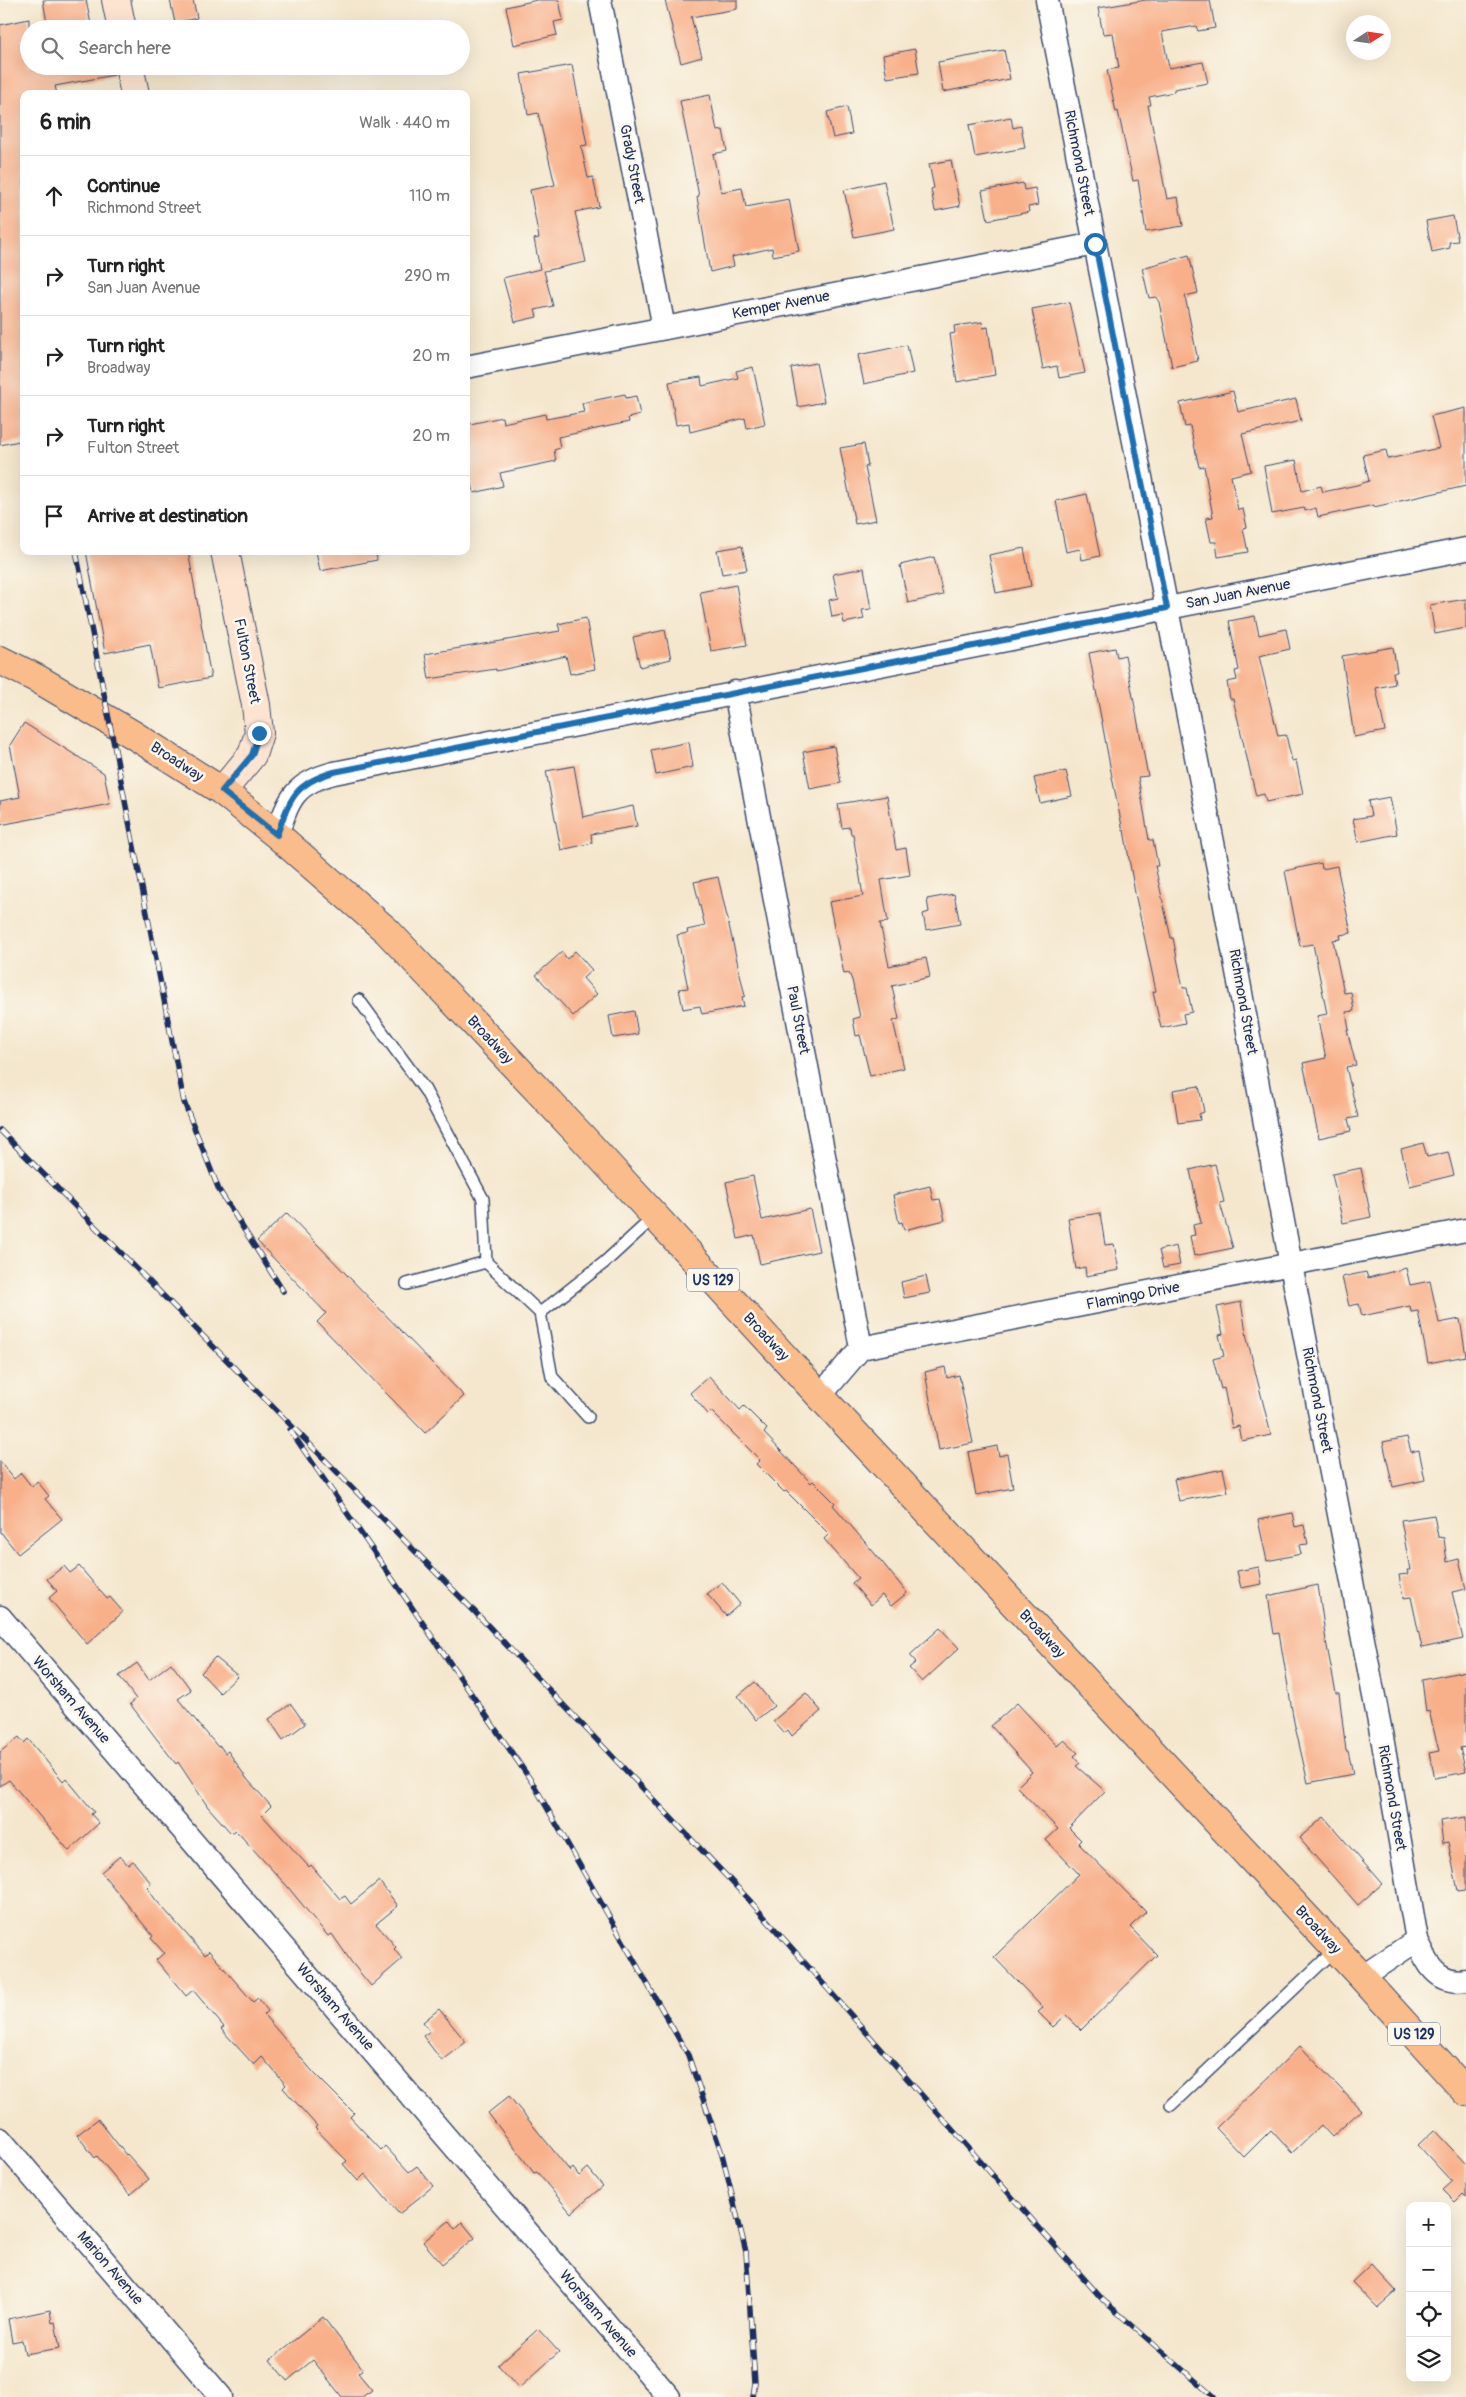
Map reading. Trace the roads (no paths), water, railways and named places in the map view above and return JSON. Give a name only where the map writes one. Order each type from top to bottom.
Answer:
[{"type":"main road","name":"Broadway","points":[[0,660],[38,679],[132,734],[222,791],[277,835],[387,931],[584,1139],[820,1396],[1362,1977],[1466,2092]]},
{"type":"street","points":[[116,0],[120,20]]},
{"type":"street","name":"Grady Street","points":[[600,0],[664,328]]},
{"type":"street","name":"Richmond Street","points":[[1047,0],[1220,878],[1291,1265],[1383,1743],[1417,1940],[1426,1962],[1434,1973],[1459,1981],[1466,1980]]},
{"type":"street","points":[[131,75],[133,90]]},
{"type":"street","name":"Kemper Avenue","points":[[470,366],[1095,244]]},
{"type":"street","name":"San Juan Avenue","points":[[277,835],[286,808],[302,786],[313,778],[735,692],[1466,549]]},
{"type":"street","name":"Fulton Street","points":[[222,791],[252,755],[259,733],[256,705],[226,555]]},
{"type":"street","name":"Paul Street","points":[[735,692],[861,1348]]},
{"type":"street","name":"Flamingo Drive","points":[[861,1348],[1466,1230]]},
{"type":"street","points":[[820,1396],[861,1348]]},
{"type":"street","name":"Worsham Avenue","points":[[0,1617],[669,2397]]},
{"type":"street","points":[[1362,1977],[1417,1940]]},
{"type":"street","name":"Marion Avenue","points":[[0,2139],[220,2397]]},
{"type":"lane","points":[[359,1000],[425,1090],[484,1198],[486,1262],[540,1313],[552,1377],[588,1417]]},
{"type":"lane","points":[[540,1313],[604,1262],[654,1217]]},
{"type":"lane","points":[[407,1284],[486,1262]]},
{"type":"lane","points":[[1171,2106],[1336,1949]]},
{"type":"railway","points":[[77,555],[184,1102],[219,1190],[283,1291]]},
{"type":"railway","points":[[0,1130],[475,1612],[751,1902],[1103,2300],[1214,2397]]},
{"type":"railway","points":[[290,1430],[534,1785],[688,2055],[722,2154],[746,2252],[755,2383],[753,2397]]}]
